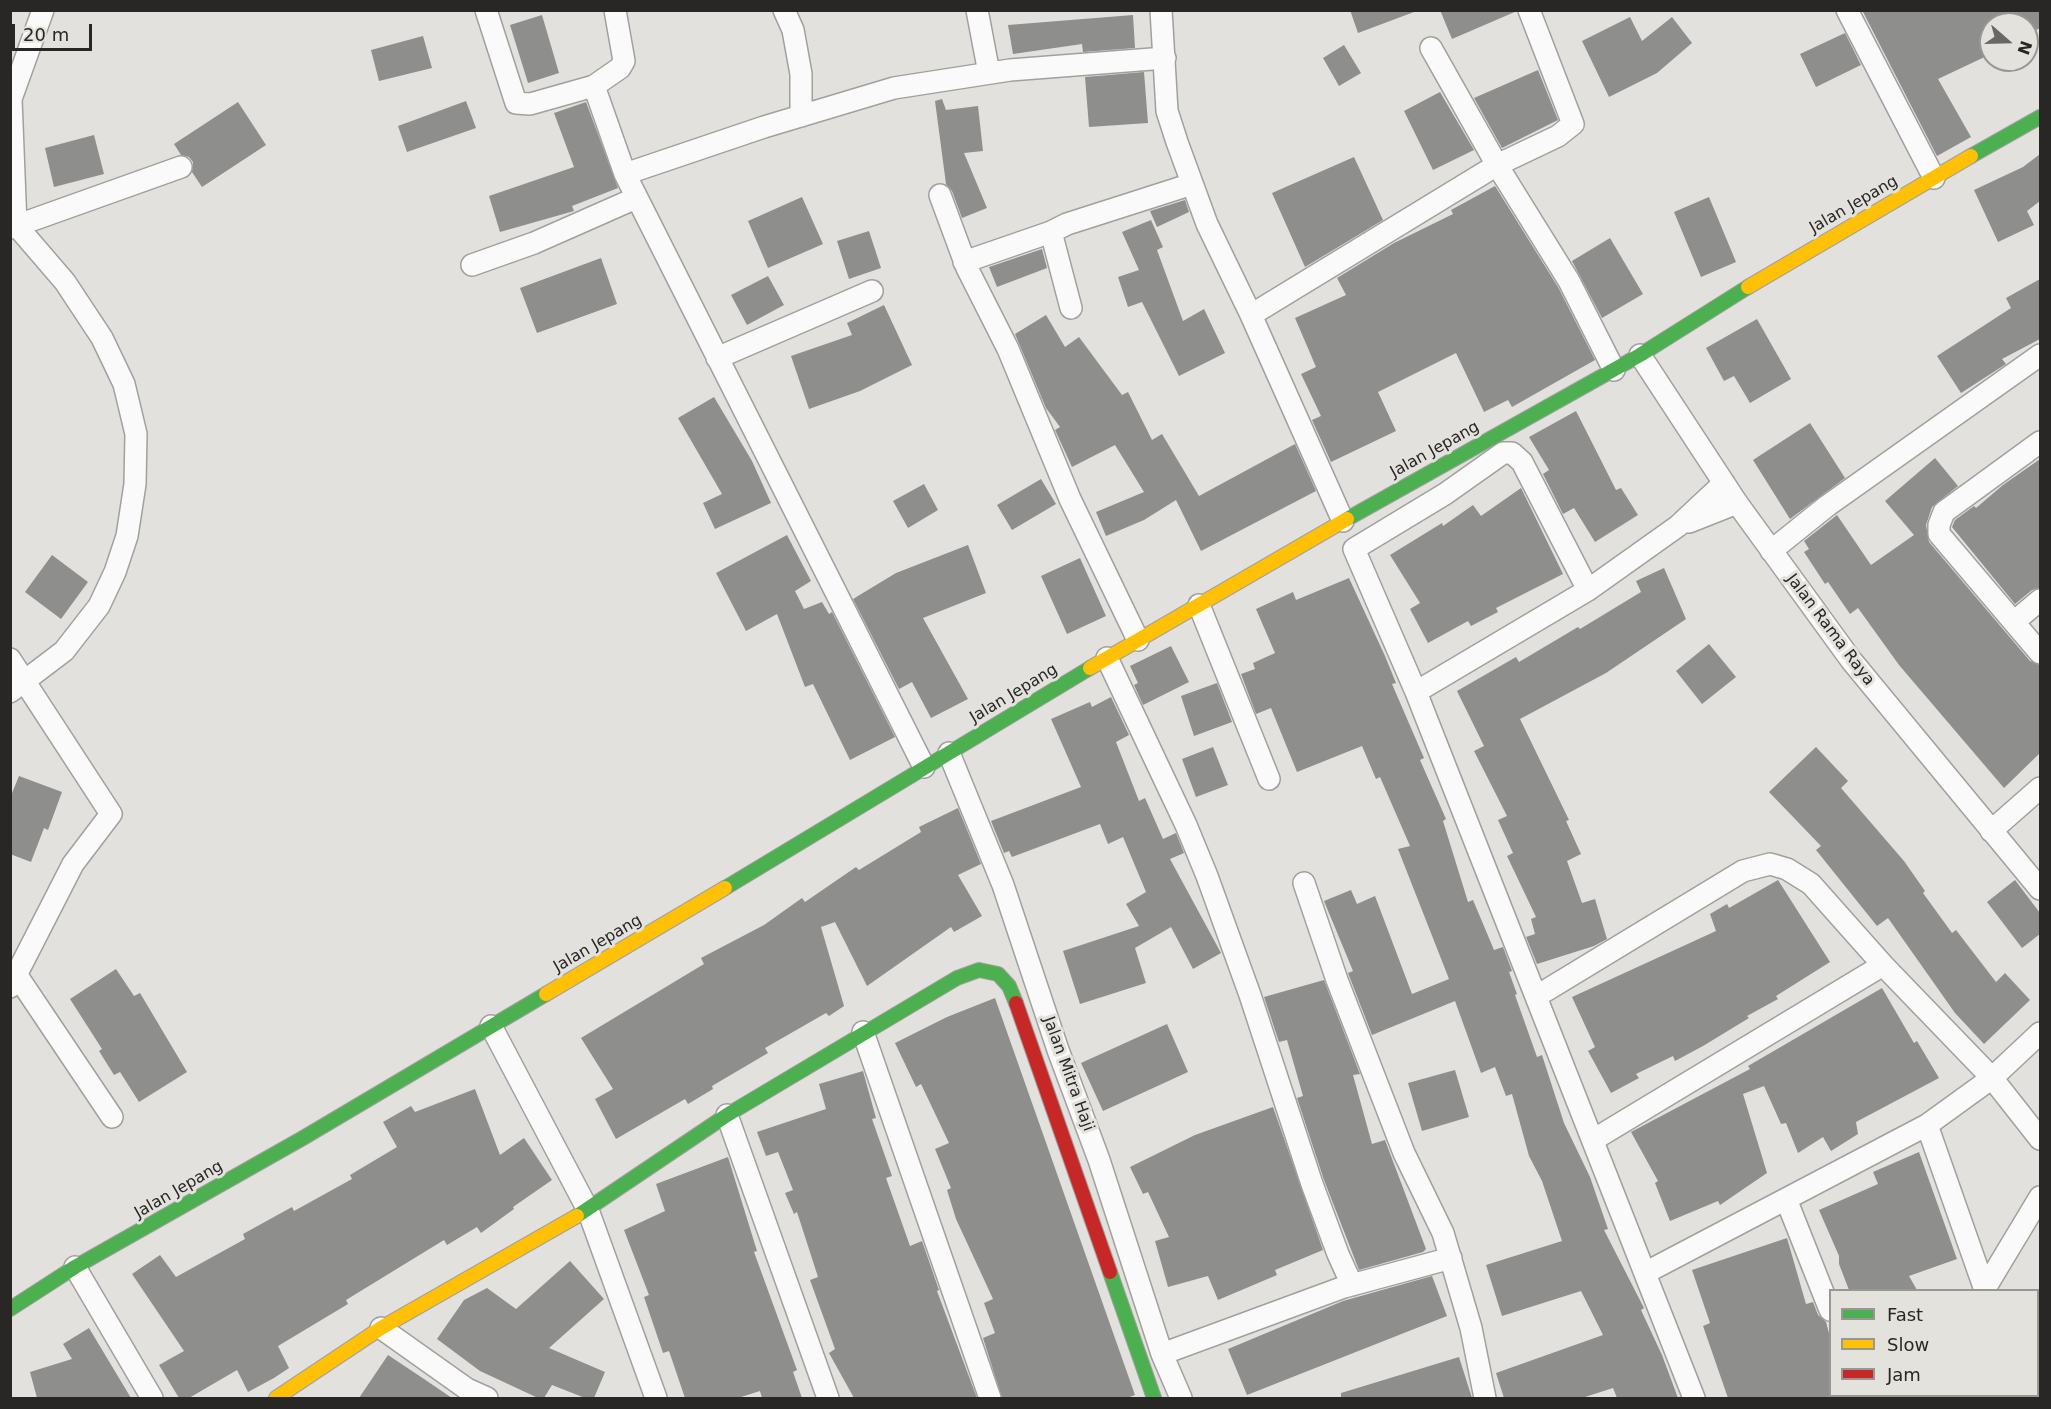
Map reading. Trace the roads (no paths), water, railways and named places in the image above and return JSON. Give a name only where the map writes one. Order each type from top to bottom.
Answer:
[{"type":"street","points":[[17,686],[64,651],[99,606],[115,572],[126,536],[135,484],[136,434],[124,384],[102,338],[65,282],[14,227],[11,99],[43,10]]},
{"type":"street","points":[[486,10],[516,103],[530,104],[594,86],[620,68],[624,61],[615,10]]},
{"type":"street","points":[[784,10],[793,30],[801,74],[801,116]]},
{"type":"street","points":[[977,10],[989,73]]},
{"type":"street","points":[[1161,10],[1167,111],[1192,184],[1207,224],[1251,315],[1343,521]]},
{"type":"street","points":[[1251,315],[1497,165],[1558,136],[1573,124],[1529,10]]},
{"type":"street","points":[[1847,10],[1934,178]]},
{"type":"street","points":[[1431,48],[1497,165],[1569,280],[1614,370]]},
{"type":"street","points":[[625,174],[894,88],[989,73],[1165,58]]},
{"type":"street","points":[[594,86],[625,174],[636,198],[924,767]]},
{"type":"street","name":"Jalan Jepang","points":[[10,1309],[75,1267],[295,1143],[722,891],[1107,658],[1343,521],[1640,355],[1791,260],[2040,117]]},
{"type":"street","points":[[14,227],[181,167]]},
{"type":"street","points":[[964,262],[1051,232],[1067,224],[1192,184]]},
{"type":"street","points":[[940,195],[964,262],[1008,349],[1070,499],[1138,640]]},
{"type":"street","points":[[472,265],[534,243],[636,198]]},
{"type":"street","points":[[1051,232],[1071,308]]},
{"type":"street","points":[[717,358],[872,291]]},
{"type":"street","name":"Jalan Rama Raya","points":[[1640,355],[1737,503],[1851,660],[2040,889]]},
{"type":"street","points":[[1771,551],[1827,506],[2040,355]]},
{"type":"street","points":[[2040,442],[1944,512],[1939,525],[1939,534],[2040,653]]},
{"type":"street","points":[[1588,590],[1522,462],[1512,453],[1503,453],[1445,494],[1354,549],[1416,692],[1694,1398]]},
{"type":"street","points":[[1416,692],[1588,590],[1678,526],[1724,483]]},
{"type":"street","points":[[1678,526],[1737,503]]},
{"type":"street","points":[[2015,621],[2040,600]]},
{"type":"street","points":[[1199,605],[1269,779]]},
{"type":"street","points":[[1107,658],[1186,825],[1207,876],[1251,995],[1312,1184],[1338,1254],[1352,1284]]},
{"type":"street","points":[[10,659],[17,686],[111,814],[73,864],[14,982],[112,1117]]},
{"type":"street","name":"Jalan Mitra Haji","points":[[949,753],[1029,958],[1058,1050],[1099,1160],[1162,1354],[1181,1398]]},
{"type":"street","points":[[1991,831],[2040,788]]},
{"type":"street","points":[[1537,996],[1743,871],[1770,864],[1787,869],[1811,884],[1883,965],[1992,1078],[2040,1139]]},
{"type":"street","points":[[1304,883],[1337,980],[1404,1153],[1443,1233],[1471,1328],[1485,1398]]},
{"type":"street","points":[[1593,1140],[1883,965]]},
{"type":"street","points":[[276,1398],[381,1328],[588,1210],[727,1115],[863,1032],[957,978],[979,970],[998,974],[1009,986],[1154,1398]]},
{"type":"street","points":[[491,1026],[588,1210],[656,1398]]},
{"type":"street","points":[[863,1032],[990,1398]]},
{"type":"street","points":[[1645,1273],[1927,1125],[1992,1078],[2040,1033]]},
{"type":"street","points":[[727,1115],[828,1398]]},
{"type":"street","points":[[1927,1125],[1985,1289]]},
{"type":"street","points":[[1986,1289],[2040,1197]]},
{"type":"street","points":[[1786,1199],[1829,1307]]},
{"type":"street","points":[[1162,1354],[1352,1284],[1450,1258]]},
{"type":"street","points":[[75,1267],[152,1398]]},
{"type":"street","points":[[381,1328],[467,1389],[487,1398]]}]
